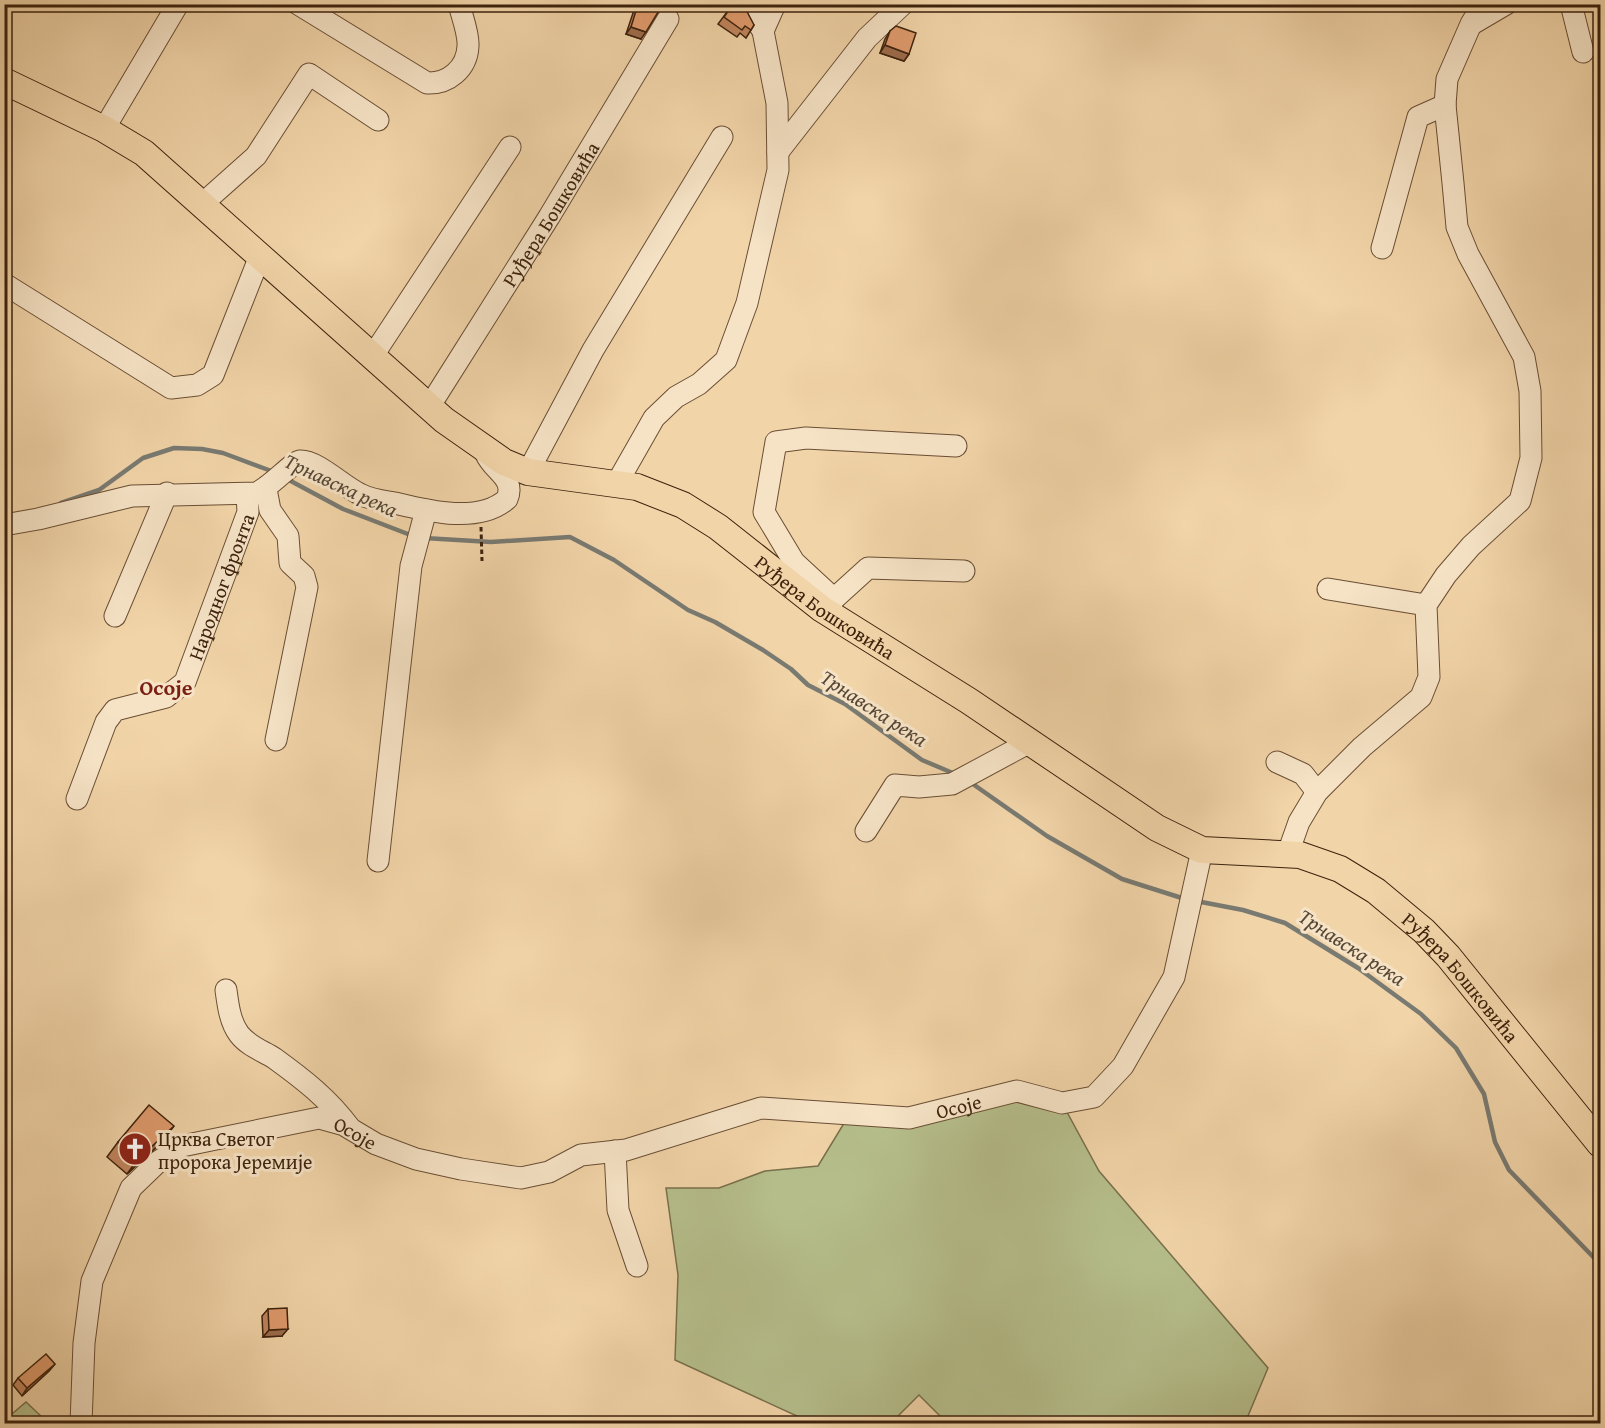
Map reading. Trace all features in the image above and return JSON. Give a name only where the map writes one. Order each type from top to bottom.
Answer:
[{"type":"main road","name":"Руђера Бошковића","points":[[4,81],[104,129],[144,153],[429,407],[486,450],[528,472],[617,483],[650,491],[706,519],[930,675],[1156,828],[1202,850],[1288,853],[1309,857],[1340,869],[1376,891],[1424,931],[1448,956],[1600,1144]]},
{"type":"street","points":[[298,4],[427,82],[440,83],[452,76],[463,64],[468,46],[459,4]]},
{"type":"street","points":[[617,483],[647,426],[661,410],[676,397],[699,384],[726,360],[747,303],[778,170],[778,152],[777,103],[764,31],[746,4]]},
{"type":"street","points":[[764,31],[775,4]]},
{"type":"street","points":[[778,152],[867,38],[903,4]]},
{"type":"street","points":[[1288,853],[1299,822],[1317,792],[1362,747],[1421,697],[1427,688],[1429,677],[1426,604],[1446,575],[1471,546],[1520,501],[1531,458],[1530,391],[1524,357],[1468,254],[1457,227],[1445,105],[1448,79],[1471,24],[1483,4]]},
{"type":"street","points":[[1471,24],[1506,4]]},
{"type":"street","points":[[1571,4],[1584,52]]},
{"type":"street","points":[[104,129],[168,8]]},
{"type":"street","name":"Руђера Бошковића","points":[[429,407],[549,217],[668,19]]},
{"type":"street","points":[[201,205],[256,156],[309,74],[378,120]]},
{"type":"street","points":[[1383,248],[1418,117],[1445,105]]},
{"type":"street","points":[[528,472],[593,350],[722,137]]},
{"type":"street","points":[[372,357],[510,147]]},
{"type":"street","points":[[6,285],[171,388],[197,386],[213,375],[260,256]]},
{"type":"street","name":"Руђера Бошковића","points":[[828,604],[794,562],[764,512],[776,442],[806,438],[956,446]]},
{"type":"street","name":"Руђера Бошковића","points":[[483,521],[507,499],[509,488],[505,477],[490,464],[486,450]]},
{"type":"street","points":[[262,490],[293,463],[307,462],[420,528],[483,521]]},
{"type":"street","name":"Народног фронта","points":[[4,525],[38,519],[114,499],[167,493],[262,490]]},
{"type":"street","name":"Народног фронта","points":[[262,490],[270,510],[288,536],[290,563],[304,576],[307,587],[276,740]]},
{"type":"street","name":"Народног фронта","points":[[77,800],[106,722],[115,710],[166,697],[185,682],[248,512],[262,490]]},
{"type":"street","points":[[116,616],[167,493]]},
{"type":"street","points":[[378,861],[385,816],[393,715],[420,528]]},
{"type":"street","points":[[828,604],[868,568],[964,571]]},
{"type":"street","points":[[1328,589],[1426,604]]},
{"type":"street","points":[[866,831],[895,785],[919,787],[953,783],[1030,742]]},
{"type":"street","points":[[1277,762],[1302,774],[1317,792]]},
{"type":"street","name":"Осоје","points":[[81,1424],[84,1343],[92,1281],[131,1188],[159,1161],[182,1146],[319,1118],[350,1128],[376,1144],[416,1159],[461,1169],[521,1178],[549,1172],[581,1155],[615,1151],[761,1108],[909,1118],[1017,1091],[1062,1103],[1094,1097],[1123,1066],[1174,977],[1202,850]]},
{"type":"street","points":[[226,990],[232,1021],[239,1034],[248,1043],[310,1084],[337,1109],[350,1128]]},
{"type":"street","points":[[615,1151],[618,1210],[637,1266]]},
{"type":"path","points":[[482,561],[483,521]]},
{"type":"green space","points":[[975,1100],[1062,1103],[1099,1171],[1268,1368],[1245,1423],[947,1423],[919,1395],[891,1423],[812,1423],[675,1360],[678,1275],[666,1188],[719,1188],[765,1171],[818,1166],[849,1115]]},
{"type":"green space","points":[[26,1402],[42,1417],[43,1423],[5,1423],[5,1406],[13,1413]]},
{"type":"building","points":[[638,4],[660,9],[646,32],[631,27]]},
{"type":"building","points":[[733,4],[743,4],[754,25],[751,30],[745,26],[742,30],[724,17]]},
{"type":"building","points":[[896,26],[916,33],[909,54],[885,45],[890,31]]},
{"type":"building","points":[[149,1105],[174,1126],[138,1159],[118,1142]]},
{"type":"building","points":[[287,1308],[288,1329],[269,1330],[268,1309]]},
{"type":"building","points":[[46,1354],[55,1364],[27,1388],[18,1378]]},
{"type":"waterway","name":"Трнавска река","points":[[61,503],[99,490],[143,458],[174,448],[202,449],[223,453],[274,472]]},
{"type":"waterway","name":"Трнавска река","points":[[287,479],[343,509],[413,536]]},
{"type":"waterway","name":"Трнавска река","points":[[424,538],[491,542],[570,537],[614,560],[688,610],[715,622],[763,650],[791,669],[808,685],[845,704],[922,760],[955,774]]},
{"type":"waterway","name":"Трнавска река","points":[[970,782],[1047,836],[1122,879],[1185,899]]},
{"type":"waterway","name":"Трнавска река","points":[[1196,901],[1243,910],[1285,923],[1358,968],[1421,1014],[1456,1048],[1484,1094],[1495,1142],[1509,1170],[1600,1264]]},
{"type":"place","name":"Црква Светог пророка Јеремије","points":[[135,1149]]},
{"type":"district","name":"Осоје","points":[[166,687]]}]
